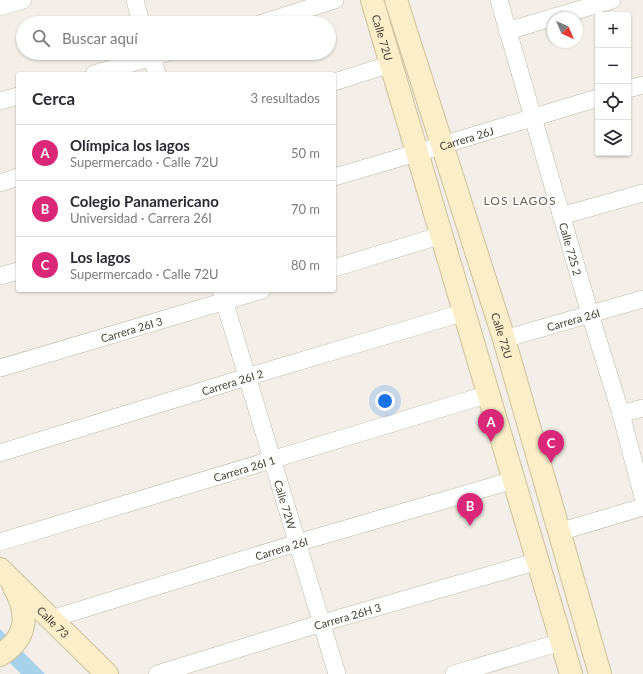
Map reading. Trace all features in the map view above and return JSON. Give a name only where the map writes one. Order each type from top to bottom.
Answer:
[{"type":"street","points":[[0,7],[23,0]]},
{"type":"street","points":[[135,0],[139,16]]},
{"type":"street","points":[[284,16],[335,0]]},
{"type":"street","name":"Calle 72U","points":[[372,0],[571,674]]},
{"type":"street","name":"Calle 72U","points":[[396,0],[504,339],[600,674]]},
{"type":"street","name":"Calle 72S 2","points":[[499,0],[561,216],[621,414],[643,497]]},
{"type":"street","points":[[507,30],[612,0]]},
{"type":"street","points":[[100,72],[137,60]]},
{"type":"street","points":[[156,60],[157,72]]},
{"type":"street","points":[[336,81],[391,64]]},
{"type":"street","points":[[631,88],[643,85]]},
{"type":"street","points":[[0,101],[16,97]]},
{"type":"street","name":"Carrera 26J","points":[[336,176],[443,146],[532,117],[595,99]]},
{"type":"street","points":[[0,183],[16,179]]},
{"type":"street","points":[[561,216],[643,193]]},
{"type":"street","points":[[336,267],[442,235]]},
{"type":"street","points":[[0,276],[16,272]]},
{"type":"street","name":"Carrera 26I 3","points":[[0,368],[223,296],[249,292]]},
{"type":"street","name":"Calle 72W","points":[[223,296],[337,674]]},
{"type":"street","name":"Carrera 26I","points":[[504,339],[643,298]]},
{"type":"street","name":"Carrera 26I 2","points":[[0,453],[465,312]]},
{"type":"street","name":"Carrera 26I 1","points":[[0,542],[489,394]]},
{"type":"street","points":[[621,414],[643,408]]},
{"type":"street","name":"Carrera 26I","points":[[50,619],[297,543],[514,480]]},
{"type":"street","points":[[559,532],[643,507]]},
{"type":"street","name":"Carrera 26H 3","points":[[157,674],[322,623],[538,561]]},
{"type":"street","points":[[0,655],[12,646],[18,639],[24,624],[22,603],[4,573]]},
{"type":"street","name":"Calle 73","points":[[4,573],[107,674]]},
{"type":"street","points":[[454,674],[561,642]]},
{"type":"water","points":[[0,629],[45,674],[21,674],[0,653]]},
{"type":"place","name":"Olímpica los lagos","points":[[491,442]]},
{"type":"place","name":"Los lagos","points":[[551,463]]},
{"type":"place","name":"Colegio Panamericano","points":[[470,526]]},
{"type":"district","name":"LOS LAGOS","points":[[520,200]]}]
